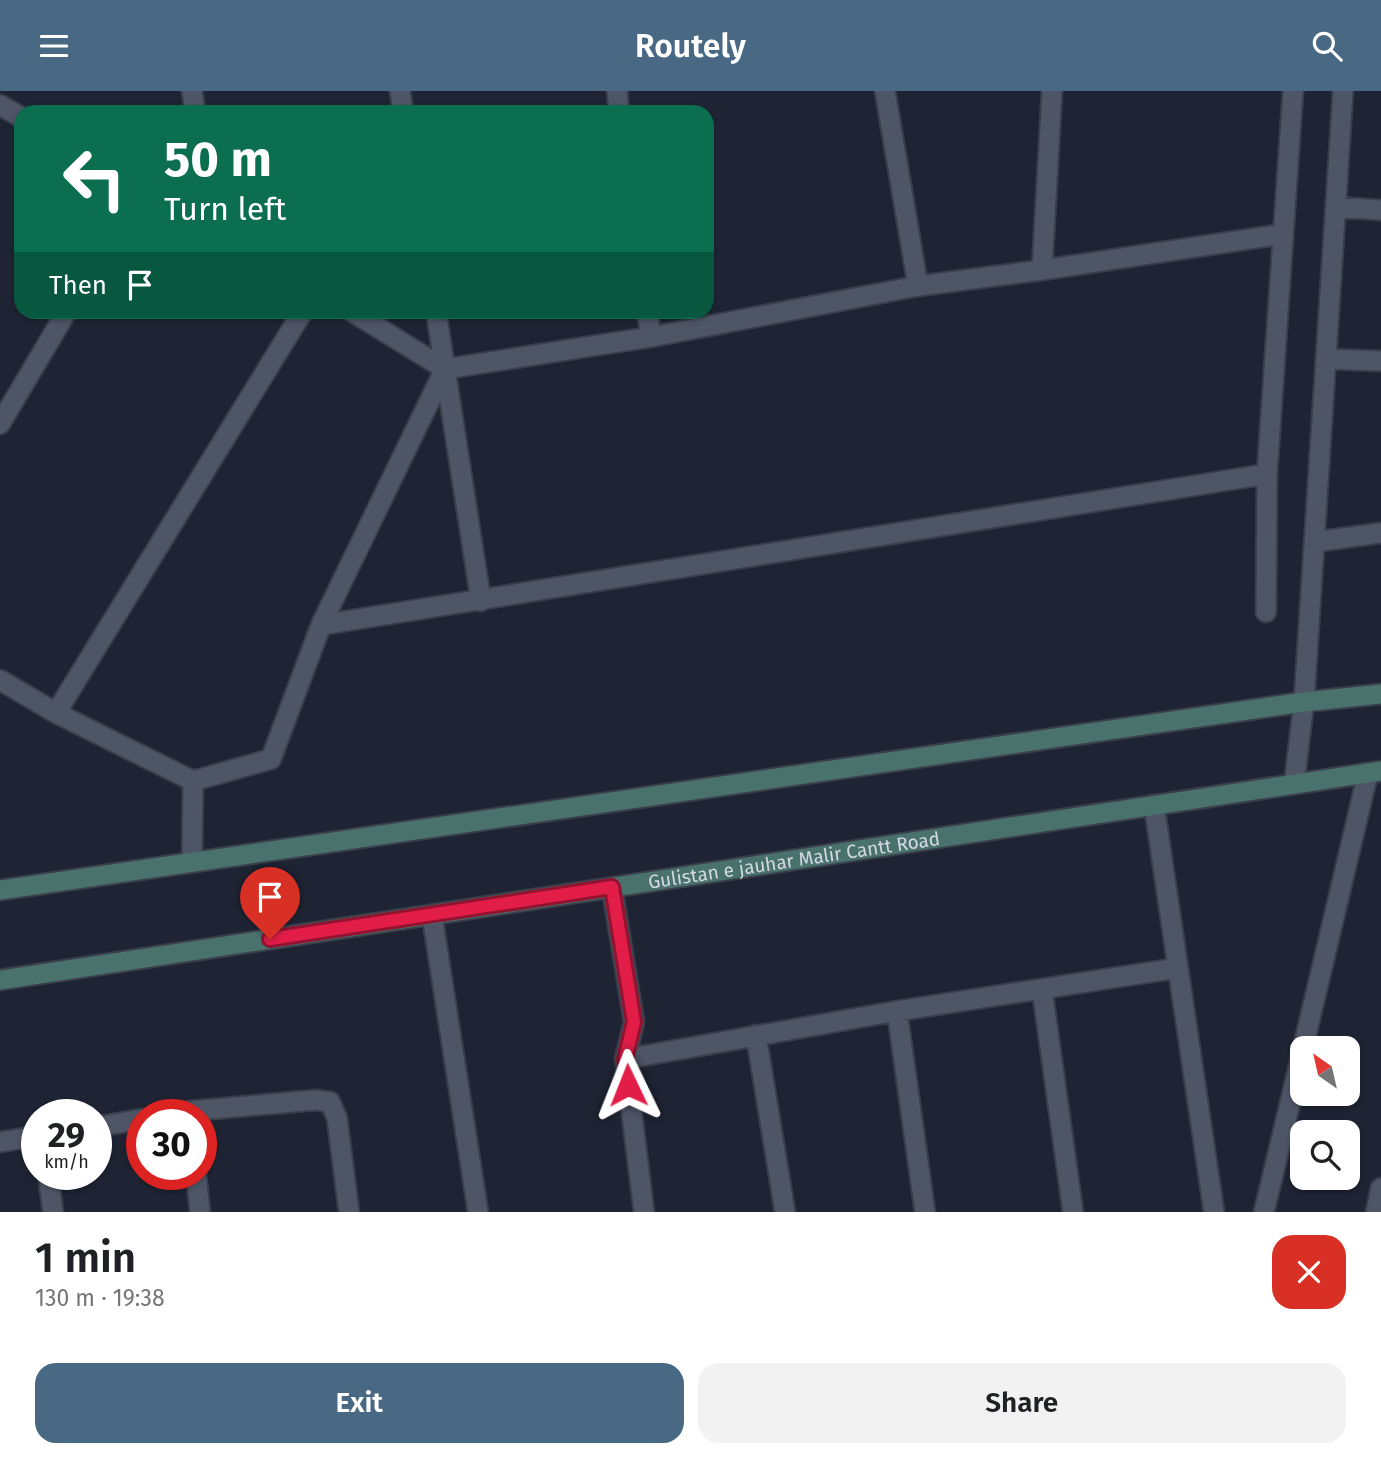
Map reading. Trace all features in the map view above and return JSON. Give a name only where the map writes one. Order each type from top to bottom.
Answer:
[{"type":"main road","points":[[0,890],[1304,702],[1381,694]]},
{"type":"main road","name":"Gulistan e jauhar Malir Cantt Road","points":[[0,980],[1375,772]]},
{"type":"street","points":[[885,91],[918,286]]},
{"type":"street","points":[[1042,270],[1052,91]]},
{"type":"street","points":[[1266,612],[1267,474],[1293,91]]},
{"type":"street","points":[[1294,784],[1304,702],[1343,91]]},
{"type":"street","points":[[1336,207],[1381,210]]},
{"type":"street","points":[[364,319],[446,369],[651,337],[918,286],[1283,234]]},
{"type":"street","points":[[0,424],[62,319]]},
{"type":"street","points":[[56,713],[298,319]]},
{"type":"street","points":[[437,319],[481,601]]},
{"type":"street","points":[[648,319],[651,337]]},
{"type":"street","points":[[1326,359],[1381,361]]},
{"type":"street","points":[[0,680],[56,713],[193,781],[271,759],[321,625],[446,369]]},
{"type":"street","points":[[321,625],[1267,474]]},
{"type":"street","points":[[1314,542],[1381,533]]},
{"type":"street","points":[[1307,1036],[1375,772]]},
{"type":"street","points":[[192,862],[193,781]]},
{"type":"street","points":[[1154,805],[1214,1212]]},
{"type":"street","points":[[612,887],[634,1022],[625,1059],[643,1212]]},
{"type":"street","points":[[432,915],[478,1212]]},
{"type":"street","points":[[625,1059],[897,1011],[1178,968]]},
{"type":"street","points":[[1042,989],[1073,1212]]},
{"type":"street","points":[[897,1011],[925,1212]]},
{"type":"street","points":[[756,1035],[785,1212]]},
{"type":"street","points":[[217,1110],[316,1100],[330,1102],[337,1118],[349,1212]]},
{"type":"street","points":[[1264,1212],[1290,1105]]},
{"type":"street","points":[[0,1142],[21,1139]]},
{"type":"street","points":[[1376,1212],[1381,1188]]},
{"type":"street","points":[[50,1190],[53,1212]]},
{"type":"street","points":[[198,1190],[200,1212]]},
{"type":"route","points":[[270,939],[612,887],[634,1022],[625,1059],[628,1085]]}]
